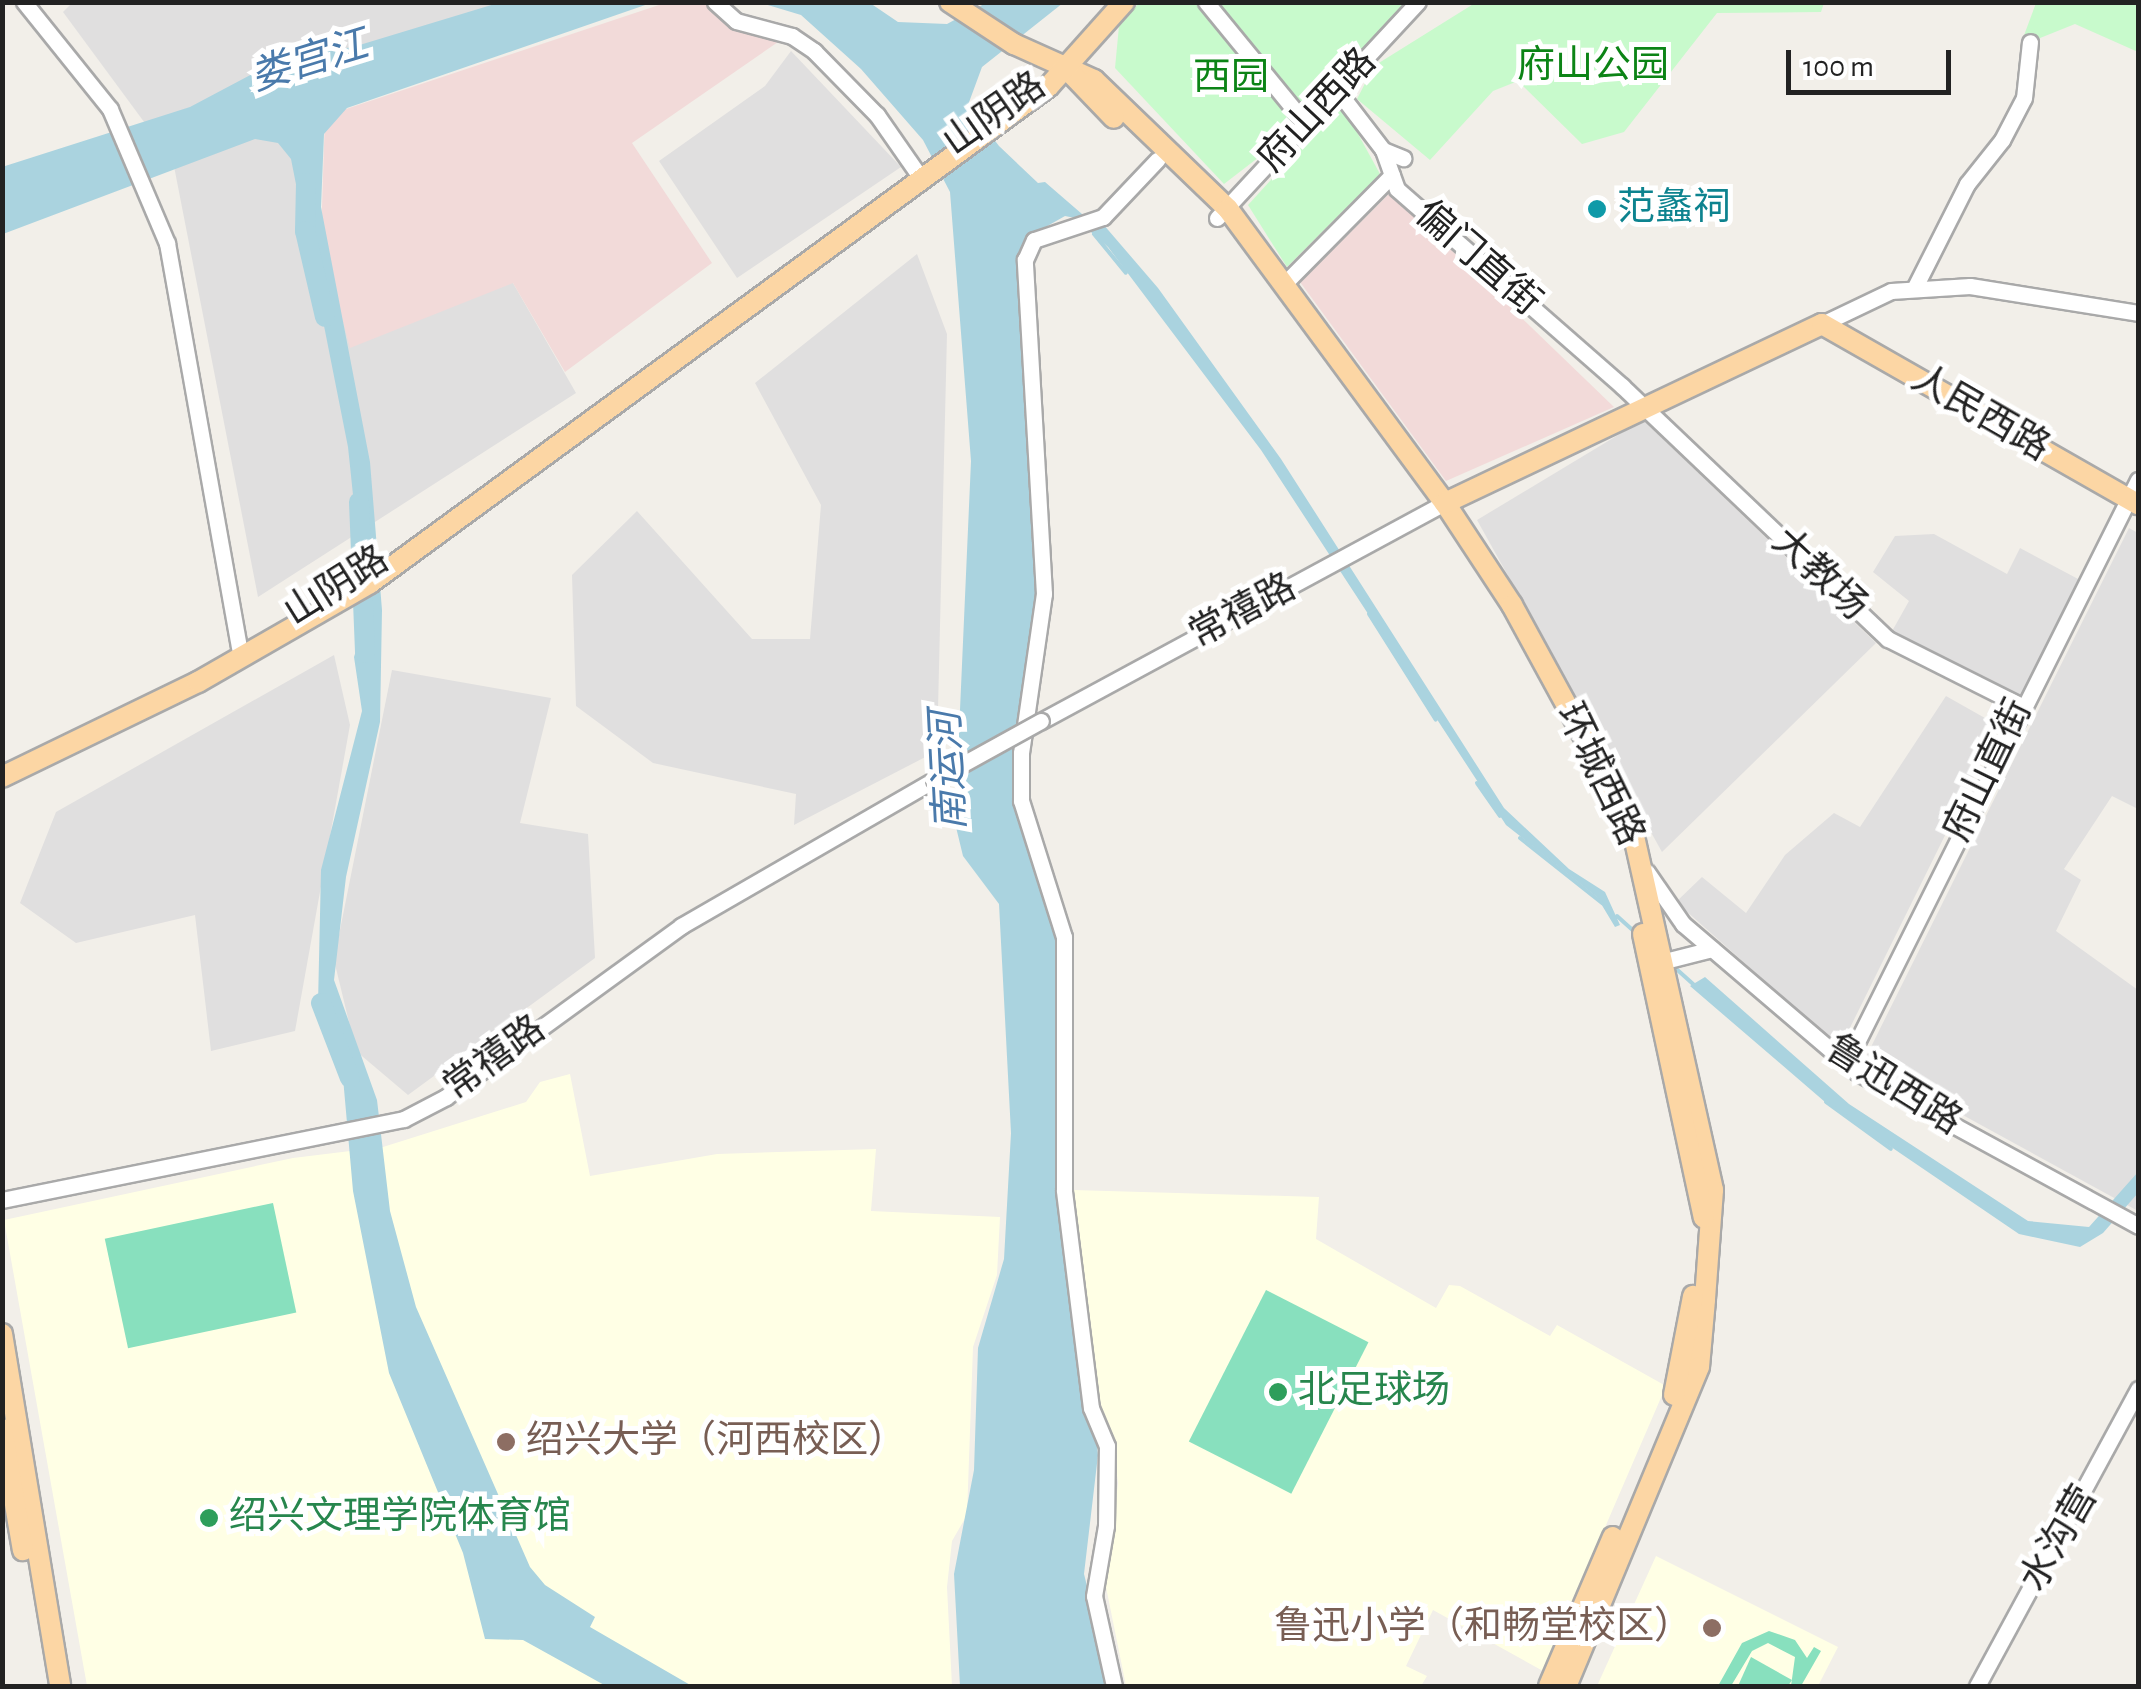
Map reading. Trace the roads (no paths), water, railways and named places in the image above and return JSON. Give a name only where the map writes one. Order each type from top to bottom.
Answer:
[{"type":"main road","points":[[958,8],[1014,44],[1066,68],[1124,2]]},
{"type":"main road","name":"山阴路","points":[[7,767],[198,682],[363,581],[1066,68]]},
{"type":"main road","name":"环城西路","points":[[1066,68],[1157,160],[1222,213],[1512,605],[1632,823],[1656,930],[1659,973],[1704,1217],[1682,1376],[1549,1686]]},
{"type":"main road","name":"环城西路","points":[[1066,68],[1094,80],[1286,283],[1439,507],[1618,828],[1714,1190],[1699,1367],[1566,1686]]},
{"type":"main road","name":"山阴路","points":[[7,767],[363,581],[916,171],[936,163]]},
{"type":"main road","points":[[1439,507],[1822,324]]},
{"type":"main road","name":"人民西路","points":[[1822,324],[2136,494]]},
{"type":"main road","points":[[2,1334],[60,1686]]},
{"type":"main road","points":[[2,1429],[47,1686]]},
{"type":"street","points":[[24,2],[114,120],[145,187],[181,302],[239,648]]},
{"type":"street","points":[[715,2],[736,21],[792,36],[814,51],[877,114],[916,171]]},
{"type":"street","points":[[1206,2],[1306,124]]},
{"type":"street","name":"府山西路","points":[[1222,213],[1418,2]]},
{"type":"street","points":[[1914,290],[1967,184],[2024,98],[2030,42]]},
{"type":"street","name":"偏门直街","points":[[1337,90],[1383,150],[1398,189],[1642,409]]},
{"type":"street","points":[[1383,150],[1403,158]]},
{"type":"street","points":[[1114,1686],[1094,1596],[1106,1526],[1108,1446],[1091,1408],[1064,1190],[1064,937],[1022,801],[1022,753],[1044,594],[1025,260],[1034,240],[1103,217],[1157,160]]},
{"type":"street","points":[[1286,283],[1392,175]]},
{"type":"street","points":[[1822,324],[1846,307],[1914,290],[1970,286],[2138,313]]},
{"type":"street","name":"大教场","points":[[1642,409],[1888,638],[2021,706]]},
{"type":"street","name":"府山直街","points":[[1846,1064],[2021,706],[2136,494]]},
{"type":"street","name":"常禧路","points":[[2,1200],[232,1150],[389,1126],[446,1097],[680,926],[1040,720],[1439,507]]},
{"type":"street","name":"鲁迅西路","points":[[1640,859],[1665,904],[1846,1064],[2138,1226]]},
{"type":"street","points":[[1659,973],[1712,949]]},
{"type":"street","name":"水沟营","points":[[1977,1686],[2138,1389]]},
{"type":"water","name":"娄宫江","points":[[498,3],[651,3],[347,108],[324,134],[321,207],[370,462],[382,610],[380,722],[346,877],[334,980],[377,1100],[390,1211],[416,1307],[530,1567],[545,1585],[595,1617],[590,1627],[692,1686],[606,1686],[523,1640],[485,1639],[463,1553],[389,1373],[353,1191],[341,1055],[318,1004],[321,870],[362,711],[354,657],[366,619],[348,447],[291,159],[278,143],[255,139],[3,234],[2,167],[190,107],[284,57],[353,47]]},
{"type":"water","points":[[761,3],[870,3],[898,22],[947,24],[986,3],[1063,3],[982,67],[968,105],[999,146],[1038,183],[1045,182],[1097,227],[1103,224],[1158,288],[1281,459],[1504,808],[1569,869],[1605,892],[1620,925],[1615,927],[1597,897],[1506,825],[1261,450],[1108,247],[1075,218],[1065,216],[1035,233],[1028,241],[1040,587],[1020,773],[1056,903],[1063,1111],[1098,1455],[1084,1574],[1112,1686],[960,1686],[954,1574],[974,1470],[978,1348],[1004,1259],[1011,1133],[999,904],[963,856],[955,823],[971,461],[950,192],[923,140],[861,69],[801,15]]},
{"type":"water","points":[[1705,977],[1849,1104],[2028,1221],[2089,1227],[2138,1172],[2138,1193],[2103,1233],[2080,1247],[2019,1234],[1825,1102],[1690,986]]},
{"type":"waterway","points":[[306,183],[305,231],[325,317]]},
{"type":"waterway","points":[[1094,234],[1126,273]]},
{"type":"waterway","points":[[359,502],[365,653]]},
{"type":"waterway","points":[[1369,614],[1436,720]]},
{"type":"waterway","points":[[1477,783],[1500,816]]},
{"type":"waterway","points":[[1520,838],[1602,903]]},
{"type":"waterway","points":[[1617,916],[1636,933]]},
{"type":"waterway","points":[[1673,966],[1695,986]]},
{"type":"waterway","points":[[321,1003],[350,1078]]},
{"type":"waterway","points":[[1826,1102],[1891,1149]]},
{"type":"place","name":"范蠡祠","points":[[1597,209]]},
{"type":"place","name":"北足球场","points":[[1278,1392]]},
{"type":"place","name":"绍兴大学（河西校区）","points":[[506,1442]]},
{"type":"place","name":"绍兴文理学院体育馆","points":[[209,1518]]},
{"type":"place","name":"鲁迅小学（和畅堂校区）","points":[[1712,1628]]},
{"type":"park label","name":"府山公园","points":[[1593,67]]},
{"type":"park label","name":"西园","points":[[1231,79]]},
{"type":"water label","name":"南运河","points":[[949,771]]}]
